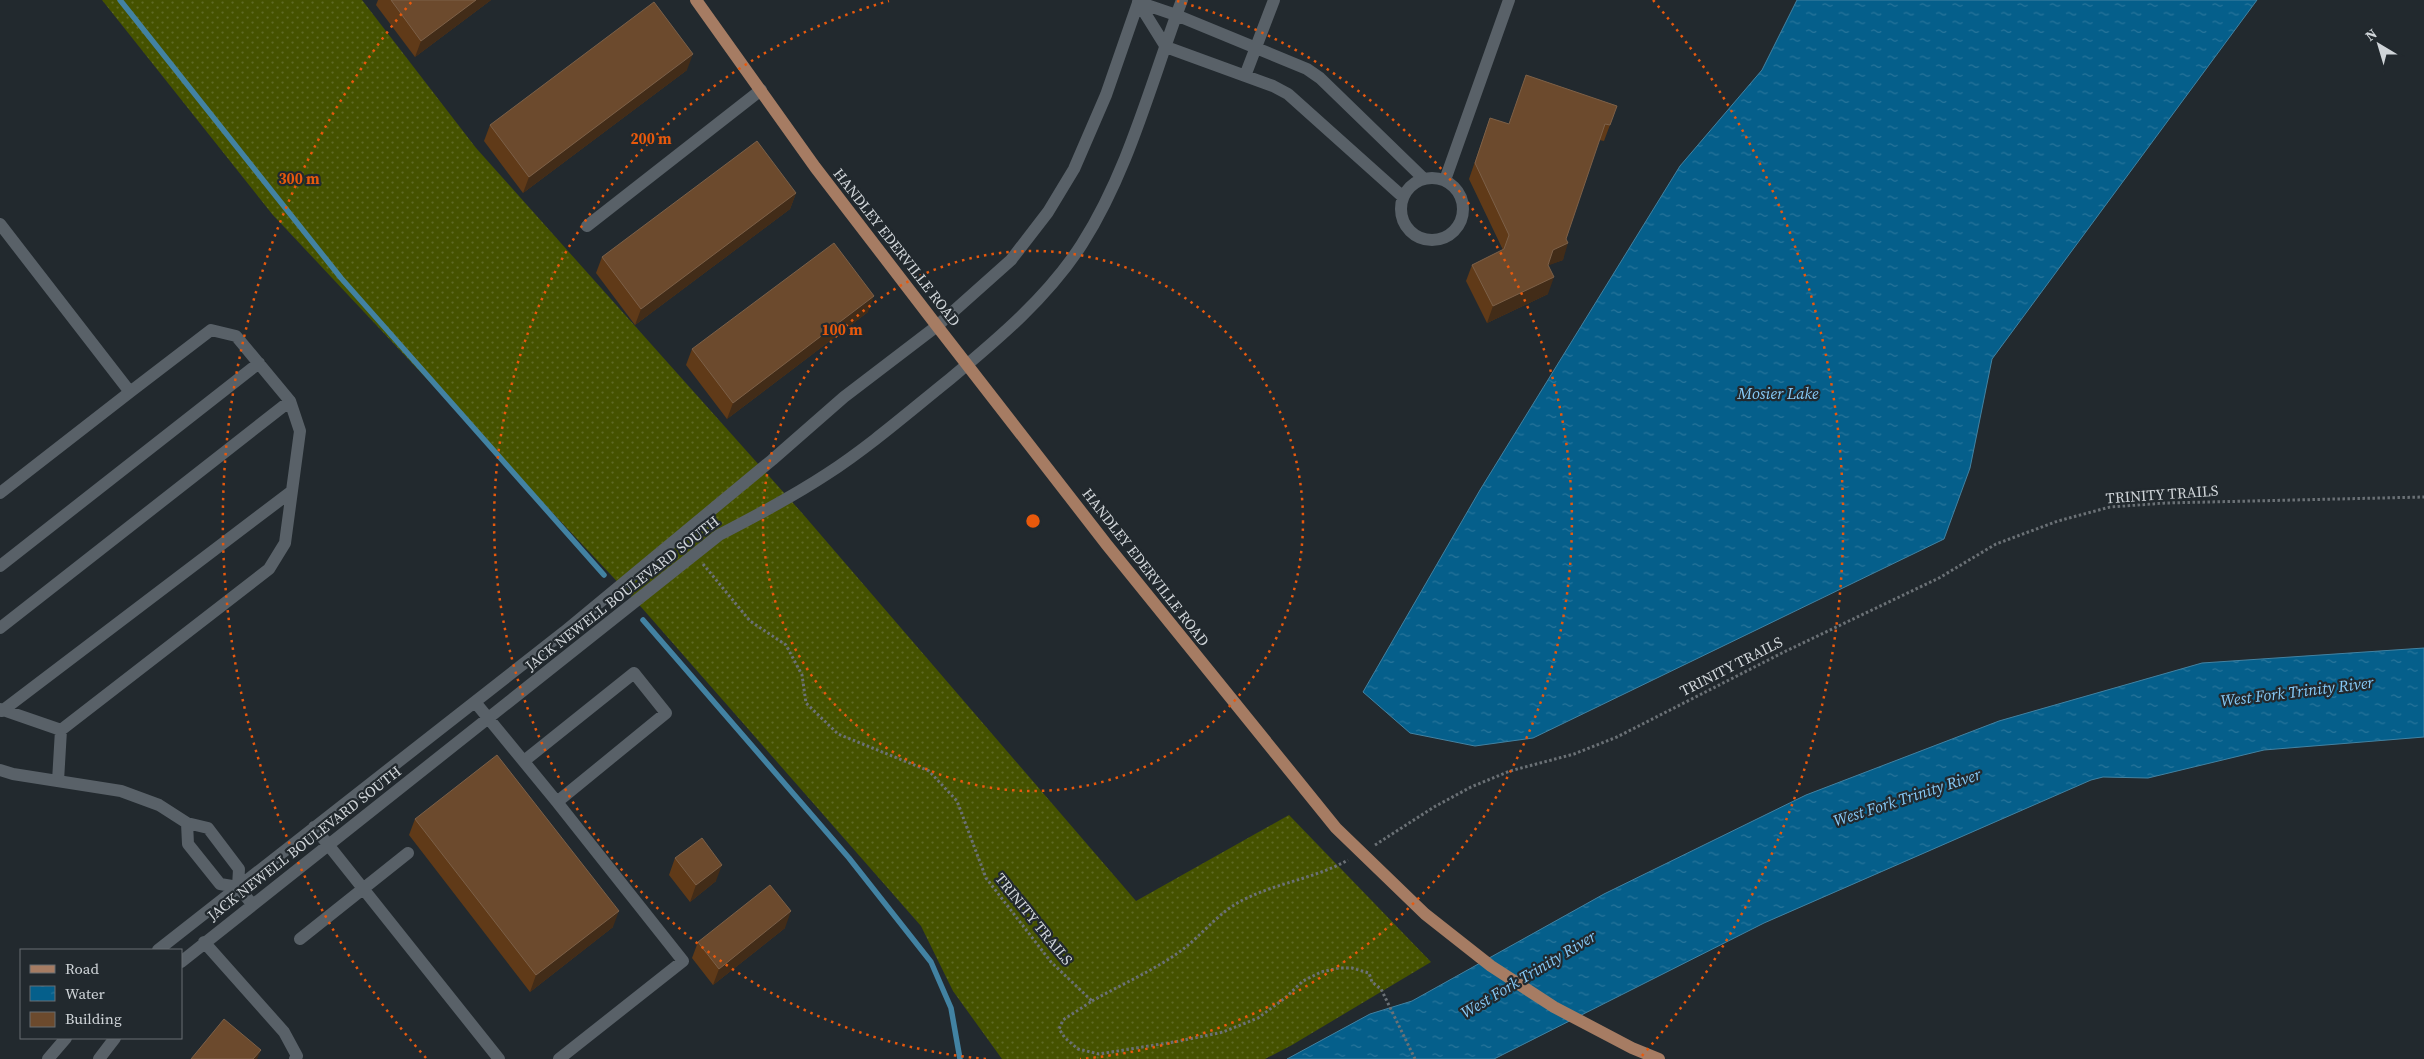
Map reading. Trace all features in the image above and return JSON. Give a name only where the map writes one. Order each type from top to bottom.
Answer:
[{"type":"main road","name":"HANDLEY EDERVILLE ROAD","points":[[696,0],[815,167],[937,326],[1113,553],[1336,828],[1425,914],[1491,966],[1554,1007],[1632,1048],[1659,1059]]},
{"type":"street","name":"JACK NEWELL BOULEVARD SOUTH","points":[[182,961],[719,535],[770,508],[829,473],[967,364],[1026,312],[1053,282],[1081,245],[1099,214],[1124,160],[1182,0]]},
{"type":"street","points":[[1245,76],[1274,0]]},
{"type":"street","points":[[1445,180],[1509,0]]},
{"type":"street","points":[[1139,1],[1307,69],[1320,78],[1423,178]]},
{"type":"street","points":[[1139,1],[1166,47],[1288,94],[1403,197]]},
{"type":"street","name":"JACK NEWELL BOULEVARD SOUTH","points":[[159,949],[564,632],[734,492],[844,397],[937,326],[1011,260],[1048,212],[1074,169],[1106,95],[1139,1]]},
{"type":"street","points":[[587,226],[761,90]]},
{"type":"street","points":[[1434,177],[1445,180],[1454,187],[1462,199],[1463,210],[1458,224],[1447,236],[1442,238],[1422,238],[1408,230],[1403,220],[1400,208],[1403,197],[1412,184],[1423,178],[1434,177]]},
{"type":"street","points":[[0,224],[130,392]]},
{"type":"street","points":[[0,493],[211,330],[236,336],[290,401],[300,431],[285,543],[268,568],[61,730],[58,781]]},
{"type":"street","points":[[0,566],[259,363]]},
{"type":"street","points":[[0,628],[290,401]]},
{"type":"street","points":[[1,710],[292,491]]},
{"type":"street","points":[[524,761],[634,673],[666,713],[557,802]]},
{"type":"street","points":[[475,702],[557,802],[682,961],[559,1059]]},
{"type":"street","points":[[1,710],[61,730]]},
{"type":"street","points":[[0,770],[13,774],[121,791],[159,805],[186,823],[208,828],[240,869],[238,887]]},
{"type":"street","points":[[186,823],[188,844],[220,884],[238,887],[252,904]]},
{"type":"street","points":[[314,827],[365,888],[499,1059]]},
{"type":"street","points":[[300,939],[408,853]]},
{"type":"street","points":[[204,942],[284,1032],[297,1056],[295,1059]]},
{"type":"street","points":[[48,1059],[65,1039]]},
{"type":"street","points":[[99,1059],[114,1039]]},
{"type":"path","name":"TRINITY TRAILS","points":[[1369,849],[1434,807],[1470,787],[1510,771],[1574,754],[1617,737],[1784,652],[1939,578],[1996,544],[2058,521],[2110,507],[2164,503],[2424,497]]},
{"type":"path","name":"TRINITY TRAILS","points":[[695,554],[750,621],[786,645],[802,675],[806,703],[838,734],[929,771],[951,795],[957,802],[986,878],[1051,962],[1092,1001]]},
{"type":"path","points":[[1352,858],[1336,867],[1270,888],[1240,902],[1214,921],[1182,950],[1092,1001],[1063,1020],[1059,1029],[1065,1038],[1078,1049],[1099,1054],[1223,1032],[1258,1018],[1285,998],[1304,980],[1339,968],[1352,968],[1369,973],[1372,982],[1381,989],[1415,1059]]},
{"type":"green space","points":[[102,0],[362,0],[476,148],[802,513],[1136,901],[1289,815],[1431,962],[1292,1045],[1265,1059],[1002,1059],[953,991],[921,926],[642,608],[272,214]]},
{"type":"water","name":"Mosier Lake","points":[[1797,0],[2257,0],[1992,359],[1970,468],[1944,539],[1533,738],[1475,746],[1410,733],[1363,692],[1480,490],[1680,166],[1762,70]]},
{"type":"water","name":"West Fork Trinity River","points":[[2424,648],[2424,737],[2264,750],[2148,778],[2103,777],[2091,780],[1764,923],[1494,1059],[1287,1059],[1370,1014],[1412,1001],[1604,894],[1806,795],[1999,721],[2202,663]]},
{"type":"building","points":[[391,0],[476,0],[421,41]]},
{"type":"building","points":[[654,2],[693,54],[529,177],[490,125]]},
{"type":"building","points":[[1526,75],[1617,106],[1610,125],[1605,124],[1566,239],[1568,243],[1553,250],[1548,265],[1554,277],[1493,306],[1472,265],[1504,249],[1509,235],[1475,163],[1490,118],[1509,124]]},
{"type":"building","points":[[757,141],[796,193],[641,309],[602,257]]},
{"type":"building","points":[[834,243],[874,296],[733,403],[692,349]]},
{"type":"building","points":[[497,755],[619,911],[536,975],[415,819]]},
{"type":"building","points":[[702,838],[722,865],[696,885],[675,858]]},
{"type":"building","points":[[770,885],[791,911],[719,969],[698,942]]},
{"type":"building","points":[[224,1019],[261,1050],[253,1059],[191,1059]]},
{"type":"waterway","points":[[120,0],[341,278],[604,575]]},
{"type":"waterway","points":[[643,620],[849,858],[931,962],[951,1008],[960,1059]]}]
